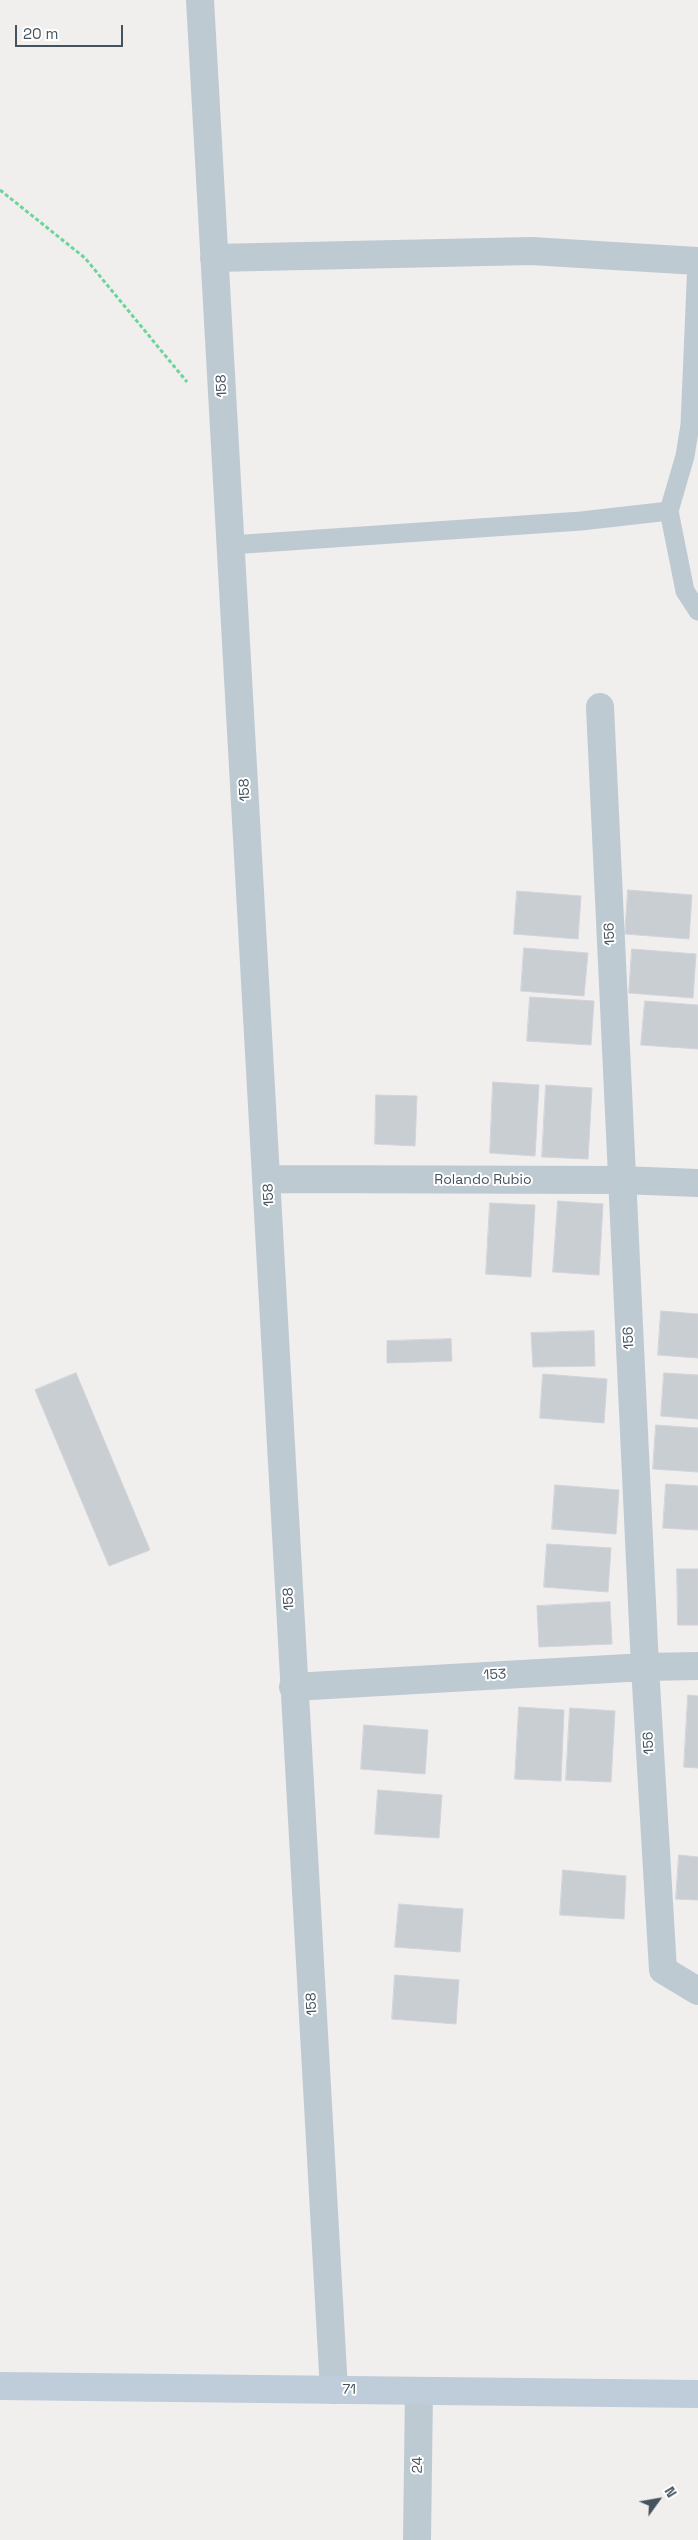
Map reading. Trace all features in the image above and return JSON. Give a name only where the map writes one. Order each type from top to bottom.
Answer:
[{"type":"street","name":"158","points":[[200,0],[268,1180],[293,1687],[334,2390]]},
{"type":"street","points":[[214,258],[531,251],[697,261]]},
{"type":"street","name":"156","points":[[600,707],[645,1667],[663,1970],[698,1991]]},
{"type":"street","name":"Rolando Rubio","points":[[268,1180],[622,1180],[698,1183]]},
{"type":"street","name":"153","points":[[293,1687],[645,1667],[698,1666]]},
{"type":"street","name":"71","points":[[0,2386],[698,2394]]},
{"type":"street","name":"24","points":[[417,2540],[419,2391]]},
{"type":"lane","points":[[697,261],[690,425],[685,456],[670,511],[685,591],[698,611]]},
{"type":"lane","points":[[231,545],[581,521],[670,511]]},
{"type":"path","points":[[0,190],[85,258],[192,388]]},
{"type":"building","points":[[628,890],[692,895],[689,939],[625,934]]},
{"type":"building","points":[[517,891],[581,896],[578,939],[514,934]]},
{"type":"building","points":[[524,948],[588,953],[584,996],[521,991]]},
{"type":"building","points":[[632,949],[696,954],[693,998],[629,993]]},
{"type":"building","points":[[530,997],[594,1001],[591,1045],[527,1041]]},
{"type":"building","points":[[645,1001],[698,1005],[698,1049],[641,1045]]},
{"type":"building","points":[[493,1082],[539,1085],[535,1156],[490,1153]]},
{"type":"building","points":[[546,1085],[592,1088],[588,1159],[542,1157]]},
{"type":"building","points":[[376,1095],[417,1096],[415,1146],[375,1144]]},
{"type":"building","points":[[558,1201],[603,1204],[599,1275],[553,1272]]},
{"type":"building","points":[[490,1203],[535,1205],[531,1277],[486,1274]]},
{"type":"building","points":[[661,1311],[698,1314],[698,1358],[658,1355]]},
{"type":"building","points":[[594,1331],[595,1366],[533,1367],[531,1333]]},
{"type":"building","points":[[451,1339],[452,1361],[387,1363],[387,1341]]},
{"type":"building","points":[[76,1373],[150,1550],[109,1566],[35,1390]]},
{"type":"building","points":[[664,1373],[698,1375],[698,1419],[661,1416]]},
{"type":"building","points":[[543,1374],[607,1379],[604,1423],[540,1418]]},
{"type":"building","points":[[656,1425],[698,1428],[698,1472],[653,1469]]},
{"type":"building","points":[[666,1484],[698,1486],[698,1530],[663,1528]]},
{"type":"building","points":[[555,1485],[619,1490],[616,1534],[552,1529]]},
{"type":"building","points":[[547,1544],[611,1548],[608,1592],[544,1587]]},
{"type":"building","points":[[677,1569],[698,1569],[698,1625],[678,1625]]},
{"type":"building","points":[[610,1602],[612,1644],[539,1647],[537,1606]]},
{"type":"building","points":[[688,1695],[698,1696],[698,1768],[684,1767]]},
{"type":"building","points":[[519,1707],[564,1710],[561,1781],[515,1779]]},
{"type":"building","points":[[570,1708],[615,1711],[611,1782],[566,1780]]},
{"type":"building","points":[[364,1725],[428,1730],[425,1774],[361,1769]]},
{"type":"building","points":[[378,1790],[442,1795],[439,1838],[375,1834]]},
{"type":"building","points":[[679,1855],[698,1857],[698,1900],[676,1899]]},
{"type":"building","points":[[563,1870],[626,1876],[624,1919],[560,1915]]},
{"type":"building","points":[[399,1904],[463,1909],[460,1952],[395,1947]]},
{"type":"building","points":[[395,1975],[459,1980],[456,2024],[392,2019]]}]
